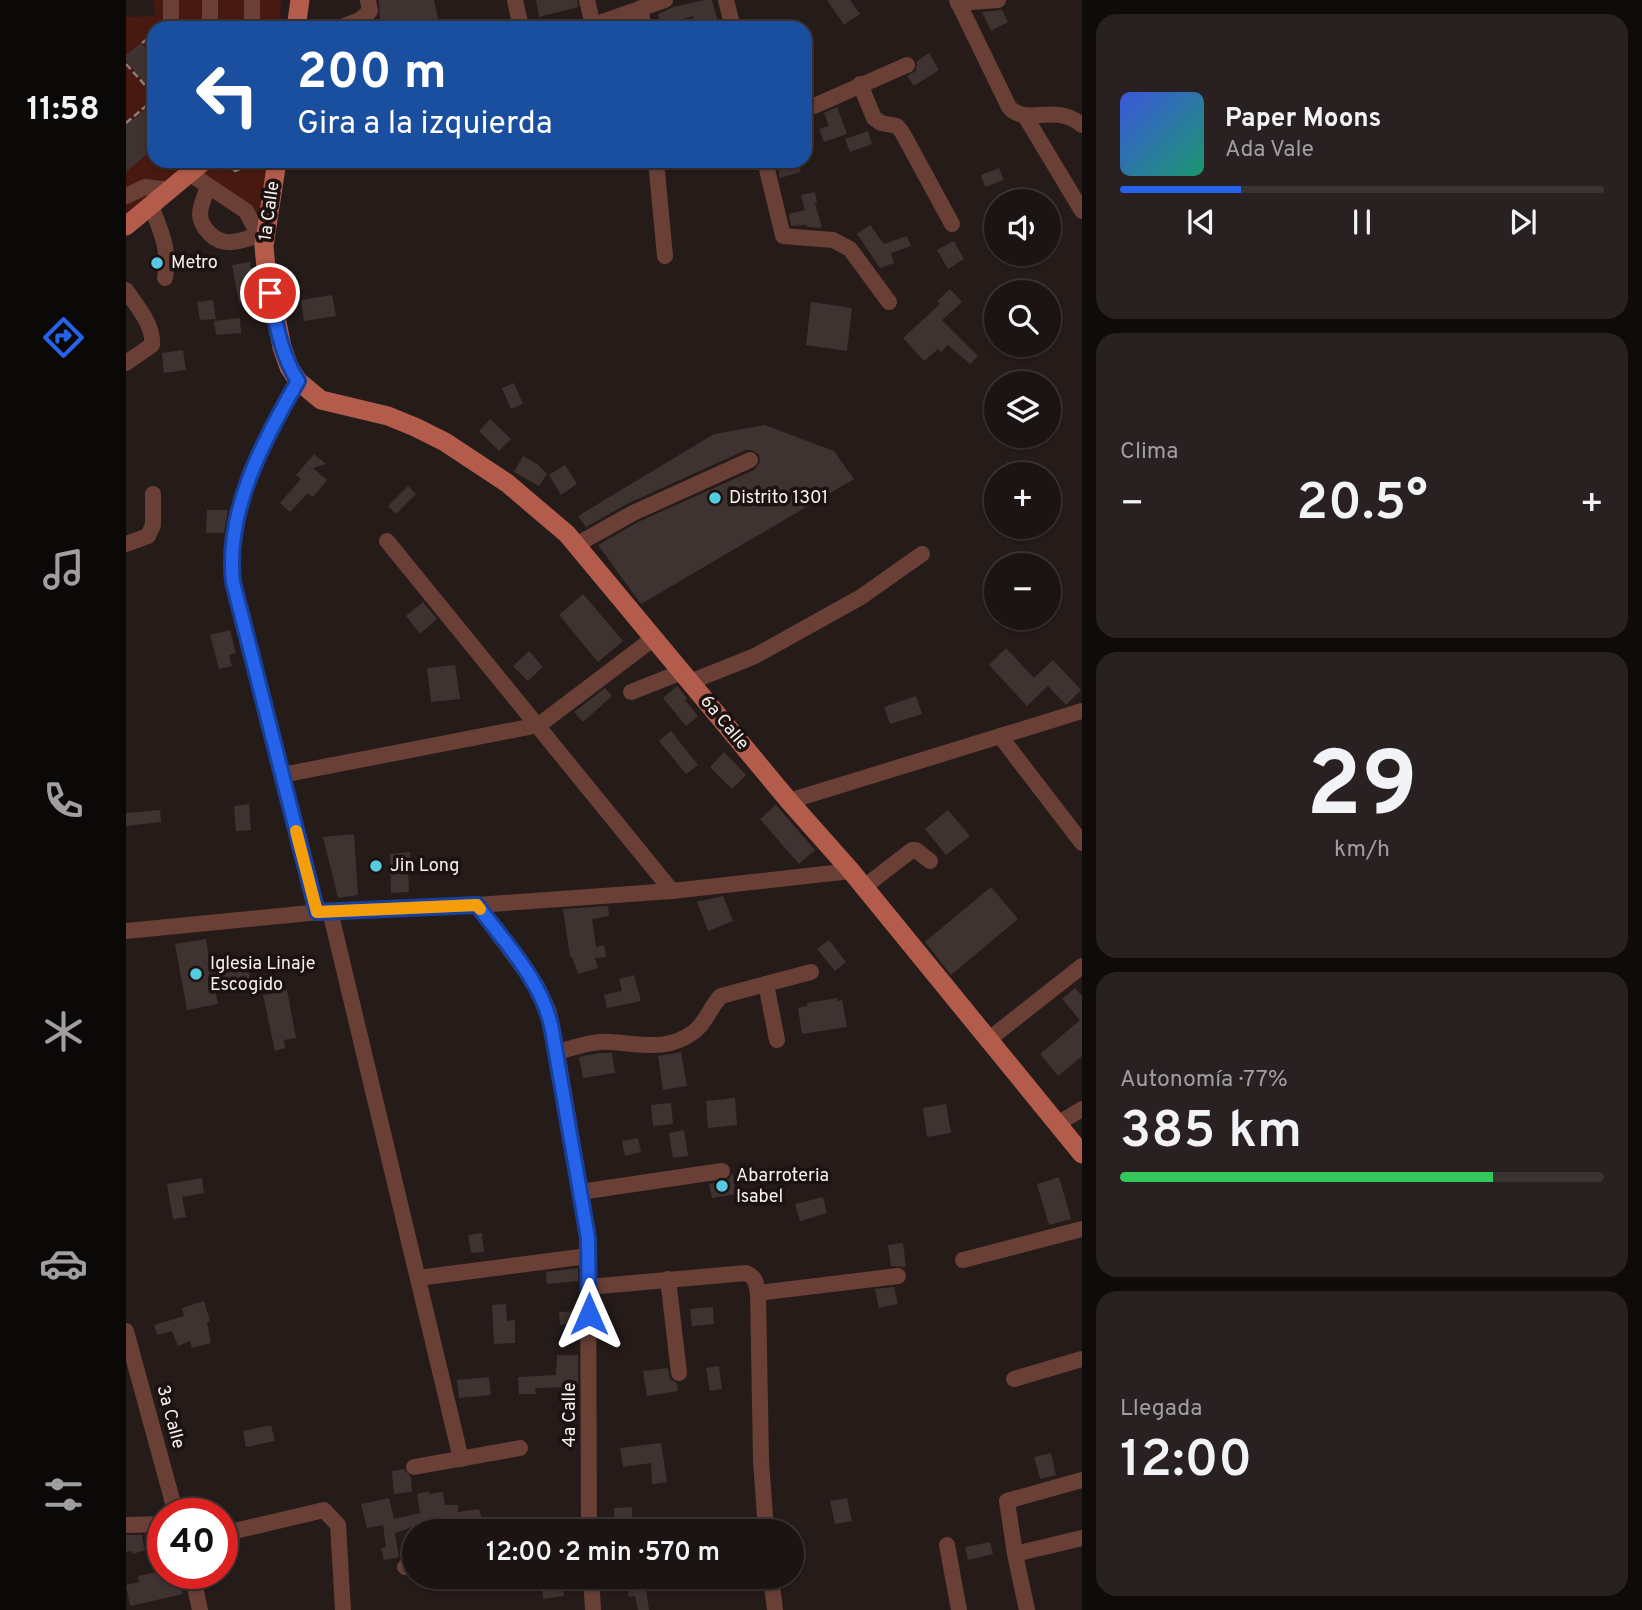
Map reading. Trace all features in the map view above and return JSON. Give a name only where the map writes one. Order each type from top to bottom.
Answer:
[{"type":"main road","points":[[297,21],[300,0]]},
{"type":"main road","points":[[126,226],[195,168]]},
{"type":"main road","name":"1a Calle","points":[[276,168],[261,241],[282,347],[289,367],[298,381]]},
{"type":"main road","name":"6a Calle","points":[[298,381],[321,400],[388,416],[445,442],[507,483],[567,534],[789,801],[851,871],[1082,1154]]},
{"type":"street","points":[[171,0],[172,21]]},
{"type":"street","points":[[210,0],[210,21]]},
{"type":"street","points":[[252,0],[252,21]]},
{"type":"street","points":[[357,21],[370,11],[368,0]]},
{"type":"street","points":[[515,0],[520,21]]},
{"type":"street","points":[[587,0],[589,21]]},
{"type":"street","points":[[606,21],[665,0]]},
{"type":"street","points":[[726,0],[731,21]]},
{"type":"street","points":[[998,0],[957,1],[1009,107],[1015,114],[1025,116],[1054,113],[1072,117],[1082,125]]},
{"type":"street","points":[[642,8],[643,21]]},
{"type":"street","points":[[812,105],[907,65]]},
{"type":"street","points":[[860,84],[874,118],[881,123],[897,126],[902,132],[952,224]]},
{"type":"street","points":[[1025,116],[1082,211]]},
{"type":"street","points":[[197,168],[208,186],[246,211],[261,241],[225,243],[216,240],[205,229],[200,214],[208,186]]},
{"type":"street","points":[[657,168],[665,256]]},
{"type":"street","points":[[767,168],[783,236],[833,240],[850,249],[889,302]]},
{"type":"street","points":[[126,195],[145,187],[169,190]]},
{"type":"street","points":[[151,205],[166,246],[168,260],[165,278]]},
{"type":"street","points":[[126,290],[148,324],[153,339],[152,345],[126,363]]},
{"type":"street","points":[[298,381],[255,466],[232,534],[230,558],[233,582],[282,775],[324,911],[461,1459]]},
{"type":"street","points":[[576,545],[633,513],[751,460]]},
{"type":"street","points":[[126,544],[148,536],[153,525],[153,494]]},
{"type":"street","points":[[387,541],[672,891]]},
{"type":"street","points":[[631,692],[755,656],[861,597],[922,554]]},
{"type":"street","points":[[282,775],[539,725],[654,638]]},
{"type":"street","points":[[789,801],[1082,711]]},
{"type":"street","points":[[1000,736],[1082,844]]},
{"type":"street","points":[[864,887],[912,850],[930,861]]},
{"type":"street","points":[[126,931],[324,911],[477,905],[672,891],[851,871]]},
{"type":"street","name":"4a Calle","points":[[477,905],[538,988],[549,1012],[557,1052],[588,1238],[589,1519]]},
{"type":"street","points":[[988,1040],[1082,966]]},
{"type":"street","points":[[557,1052],[604,1042],[669,1045],[704,1023],[713,1004],[721,996],[811,972]]},
{"type":"street","points":[[766,984],[777,1040]]},
{"type":"street","points":[[1057,1124],[1082,1109]]},
{"type":"street","points":[[580,1192],[722,1171]]},
{"type":"street","points":[[963,1261],[1082,1228]]},
{"type":"street","points":[[418,1279],[589,1256]]},
{"type":"street","points":[[588,1287],[746,1273],[756,1280],[765,1519]]},
{"type":"street","points":[[758,1293],[898,1276]]},
{"type":"street","points":[[668,1279],[680,1373]]},
{"type":"street","name":"3a Calle","points":[[126,1331],[172,1498]]},
{"type":"street","points":[[1014,1378],[1082,1359]]},
{"type":"street","points":[[414,1467],[520,1448]]},
{"type":"street","points":[[1027,1610],[1006,1503],[1008,1499],[1082,1480]]},
{"type":"street","points":[[238,1530],[324,1510],[338,1525],[344,1610]]},
{"type":"street","points":[[126,1525],[147,1524]]},
{"type":"street","points":[[1015,1554],[1082,1538]]},
{"type":"street","points":[[947,1545],[959,1610]]},
{"type":"street","points":[[195,1589],[200,1610]]},
{"type":"street","points":[[592,1589],[593,1610]]},
{"type":"street","points":[[772,1589],[775,1610]]},
{"type":"path","points":[[142,43],[147,39]]},
{"type":"path","points":[[126,64],[147,88]]},
{"type":"path","points":[[126,123],[147,105]]},
{"type":"shaded area","points":[[154,0],[281,0],[280,21],[147,21],[147,168],[183,168],[126,218],[126,17],[155,16]]},
{"type":"shaded area","points":[[198,168],[272,168],[263,220],[186,178]]},
{"type":"building","points":[[379,0],[434,0],[438,21],[380,21]]},
{"type":"building","points":[[536,0],[577,0],[578,7],[539,17]]},
{"type":"building","points":[[712,0],[717,19],[694,21],[693,16],[675,21],[660,21],[658,14],[673,7]]},
{"type":"building","points":[[827,0],[850,0],[860,14],[844,25]]},
{"type":"building","points":[[1002,10],[1008,22],[991,31],[982,12]]},
{"type":"building","points":[[141,43],[147,50],[147,86],[126,60],[126,55]]},
{"type":"building","points":[[929,53],[939,70],[914,86],[907,76],[916,71],[917,61]]},
{"type":"building","points":[[837,107],[847,134],[824,142],[819,129],[829,126],[824,113]]},
{"type":"building","points":[[147,108],[147,154],[126,172],[126,125]]},
{"type":"building","points":[[868,131],[872,144],[850,152],[845,139]]},
{"type":"building","points":[[778,168],[800,168],[801,172],[780,178]]},
{"type":"building","points":[[999,168],[1004,180],[985,187],[981,175]]},
{"type":"building","points":[[815,192],[822,228],[791,226],[789,214],[805,210],[801,195]]},
{"type":"building","points":[[870,225],[884,244],[907,236],[911,246],[891,253],[894,263],[880,268],[857,234]]},
{"type":"building","points":[[954,241],[964,259],[948,269],[937,250]]},
{"type":"building","points":[[250,262],[255,301],[239,303],[232,265]]},
{"type":"building","points":[[950,289],[962,302],[942,320],[978,356],[970,364],[948,345],[941,352],[938,349],[924,361],[903,338],[940,304],[937,301]]},
{"type":"building","points":[[332,295],[336,316],[304,321],[301,300]]},
{"type":"building","points":[[213,300],[216,319],[200,320],[197,302]]},
{"type":"building","points":[[811,302],[852,308],[847,351],[806,345]]},
{"type":"building","points":[[240,318],[241,333],[216,335],[214,321]]},
{"type":"building","points":[[183,350],[186,370],[164,373],[162,353]]},
{"type":"building","points":[[514,383],[523,404],[511,409],[502,388]]},
{"type":"building","points":[[490,419],[511,439],[499,451],[479,431]]},
{"type":"building","name":"Distrito 1301","points":[[765,425],[834,451],[854,479],[641,604],[598,545],[638,522],[754,470],[760,462],[759,455],[752,450],[746,450],[629,503],[586,527],[578,516],[714,434]]},
{"type":"building","points":[[314,454],[326,464],[313,468],[327,480],[313,497],[308,493],[290,512],[280,503],[301,479],[296,475]]},
{"type":"building","points":[[523,456],[547,474],[539,486],[514,472]]},
{"type":"building","points":[[565,465],[577,484],[561,495],[549,475]]},
{"type":"building","points":[[408,486],[416,494],[396,514],[388,506]]},
{"type":"building","points":[[207,510],[228,510],[224,533],[206,533]]},
{"type":"building","points":[[583,594],[623,641],[598,662],[559,615]]},
{"type":"building","points":[[423,602],[437,619],[420,634],[406,616]]},
{"type":"building","points":[[230,630],[236,653],[229,655],[232,666],[219,669],[210,635]]},
{"type":"building","points":[[1006,648],[1034,678],[1053,660],[1081,690],[1066,705],[1048,686],[1027,706],[989,665]]},
{"type":"building","points":[[529,651],[543,667],[528,681],[513,666]]},
{"type":"building","points":[[455,665],[460,699],[431,702],[427,668]]},
{"type":"building","points":[[677,686],[698,716],[686,726],[663,698]]},
{"type":"building","points":[[605,688],[612,696],[583,722],[574,712]]},
{"type":"building","points":[[916,696],[922,714],[890,724],[884,707]]},
{"type":"building","points":[[671,731],[698,765],[686,774],[659,741]]},
{"type":"building","points":[[724,752],[746,775],[732,789],[710,767]]},
{"type":"building","points":[[249,804],[251,830],[236,831],[234,806]]},
{"type":"building","points":[[776,805],[815,850],[799,864],[760,819]]},
{"type":"building","points":[[160,810],[161,822],[126,826],[126,813]]},
{"type":"building","points":[[948,810],[970,836],[946,855],[925,829]]},
{"type":"building","points":[[354,834],[358,895],[338,898],[323,837]]},
{"type":"building","points":[[410,852],[409,892],[391,893],[390,854]]},
{"type":"building","points":[[991,887],[1018,919],[951,975],[925,942]]},
{"type":"building","points":[[723,896],[733,921],[708,931],[697,902]]},
{"type":"building","points":[[608,906],[609,916],[592,919],[596,947],[604,945],[606,957],[595,958],[598,968],[578,974],[570,957],[563,909]]},
{"type":"building","name":"Iglesia Linaje Escogido","points":[[206,939],[211,971],[247,963],[250,978],[214,986],[218,1004],[187,1010],[175,944]]},
{"type":"building","points":[[829,940],[846,962],[835,971],[817,949]]},
{"type":"building","points":[[634,975],[641,1001],[607,1008],[604,995],[622,991],[619,979]]},
{"type":"building","points":[[1075,988],[1082,996],[1082,1056],[1058,1076],[1040,1054],[1080,1020],[1062,999]]},
{"type":"building","points":[[287,990],[296,1038],[284,1040],[285,1048],[275,1051],[263,995]]},
{"type":"building","points":[[837,998],[837,1001],[842,1000],[847,1027],[802,1034],[798,1008],[807,1006],[807,1003]]},
{"type":"building","points":[[681,1052],[687,1086],[663,1090],[658,1056]]},
{"type":"building","points":[[612,1053],[615,1073],[583,1078],[579,1057]]},
{"type":"building","points":[[735,1098],[737,1125],[708,1128],[706,1101]]},
{"type":"building","points":[[671,1103],[673,1124],[653,1126],[651,1105]]},
{"type":"building","points":[[946,1104],[951,1133],[927,1137],[923,1108]]},
{"type":"building","points":[[684,1130],[688,1156],[673,1158],[669,1133]]},
{"type":"building","points":[[638,1138],[641,1152],[625,1156],[622,1141]]},
{"type":"building","name":"Abarroteria Isabel","points":[[733,1173],[736,1194],[712,1198],[709,1184],[728,1180]]},
{"type":"building","points":[[1059,1177],[1071,1219],[1049,1225],[1037,1184]]},
{"type":"building","points":[[202,1178],[204,1193],[182,1197],[186,1217],[173,1219],[167,1184]]},
{"type":"building","points":[[823,1197],[827,1213],[800,1221],[795,1204]]},
{"type":"building","points":[[482,1233],[484,1252],[471,1253],[468,1235]]},
{"type":"building","points":[[903,1243],[906,1267],[891,1266],[888,1245]]},
{"type":"building","points":[[578,1268],[578,1281],[547,1284],[546,1272]]},
{"type":"building","points":[[894,1287],[898,1304],[879,1308],[875,1289]]},
{"type":"building","points":[[204,1301],[210,1321],[207,1322],[211,1343],[192,1348],[190,1341],[178,1346],[172,1331],[157,1335],[154,1325],[184,1316],[182,1308]]},
{"type":"building","points":[[506,1304],[507,1321],[515,1320],[515,1343],[494,1344],[492,1305]]},
{"type":"building","points":[[713,1307],[714,1324],[692,1326],[690,1309]]},
{"type":"building","points":[[578,1311],[578,1324],[560,1325],[559,1312]]},
{"type":"building","points":[[557,1355],[578,1355],[578,1387],[535,1388],[536,1394],[519,1394],[518,1377],[556,1375]]},
{"type":"building","points":[[719,1366],[722,1389],[710,1391],[706,1368]]},
{"type":"building","points":[[668,1368],[670,1379],[677,1383],[678,1391],[647,1396],[643,1371]]},
{"type":"building","points":[[489,1377],[491,1395],[459,1398],[457,1380]]},
{"type":"building","points":[[271,1425],[275,1441],[246,1447],[243,1431]]},
{"type":"building","points":[[661,1443],[667,1482],[652,1484],[651,1463],[623,1467],[620,1448]]},
{"type":"building","points":[[1051,1453],[1056,1475],[1040,1479],[1034,1457]]},
{"type":"building","points":[[404,1469],[411,1477],[412,1492],[394,1494],[392,1471]]},
{"type":"building","points":[[443,1492],[445,1505],[458,1505],[458,1512],[479,1509],[482,1519],[402,1519],[402,1531],[395,1533],[399,1557],[384,1560],[381,1548],[386,1547],[383,1525],[367,1528],[361,1504],[389,1498],[394,1519],[420,1513],[417,1494]]},
{"type":"building","points":[[847,1498],[852,1521],[835,1524],[830,1501]]},
{"type":"building","points":[[632,1507],[632,1519],[614,1519],[614,1508]]},
{"type":"building","points":[[126,1535],[143,1535],[145,1550],[133,1554],[132,1551],[126,1552]]},
{"type":"building","points":[[990,1542],[993,1554],[968,1560],[965,1547]]},
{"type":"building","points":[[147,1574],[147,1589],[182,1589],[183,1594],[130,1606],[126,1585],[139,1582],[138,1576]]},
{"type":"building","points":[[542,1589],[563,1589],[564,1596],[543,1599]]},
{"type":"building","points":[[628,1589],[646,1589],[649,1610],[638,1610],[635,1596],[629,1597]]},
{"type":"slow traffic","points":[[296,831],[317,912],[477,905],[480,909]]},
{"type":"place","name":"Metro","points":[[157,263]]},
{"type":"place","name":"Distrito 1301","points":[[715,498]]},
{"type":"place","name":"Jin Long","points":[[376,866]]},
{"type":"place","name":"Iglesia Linaje Escogido","points":[[196,974]]},
{"type":"place","name":"Abarroteria Isabel","points":[[722,1186]]},
{"type":"route","points":[[270,293],[282,347],[289,367],[298,381],[255,466],[232,534],[230,558],[233,582],[317,912],[477,905],[538,988],[549,1012],[557,1052],[588,1238],[589,1314]]}]
